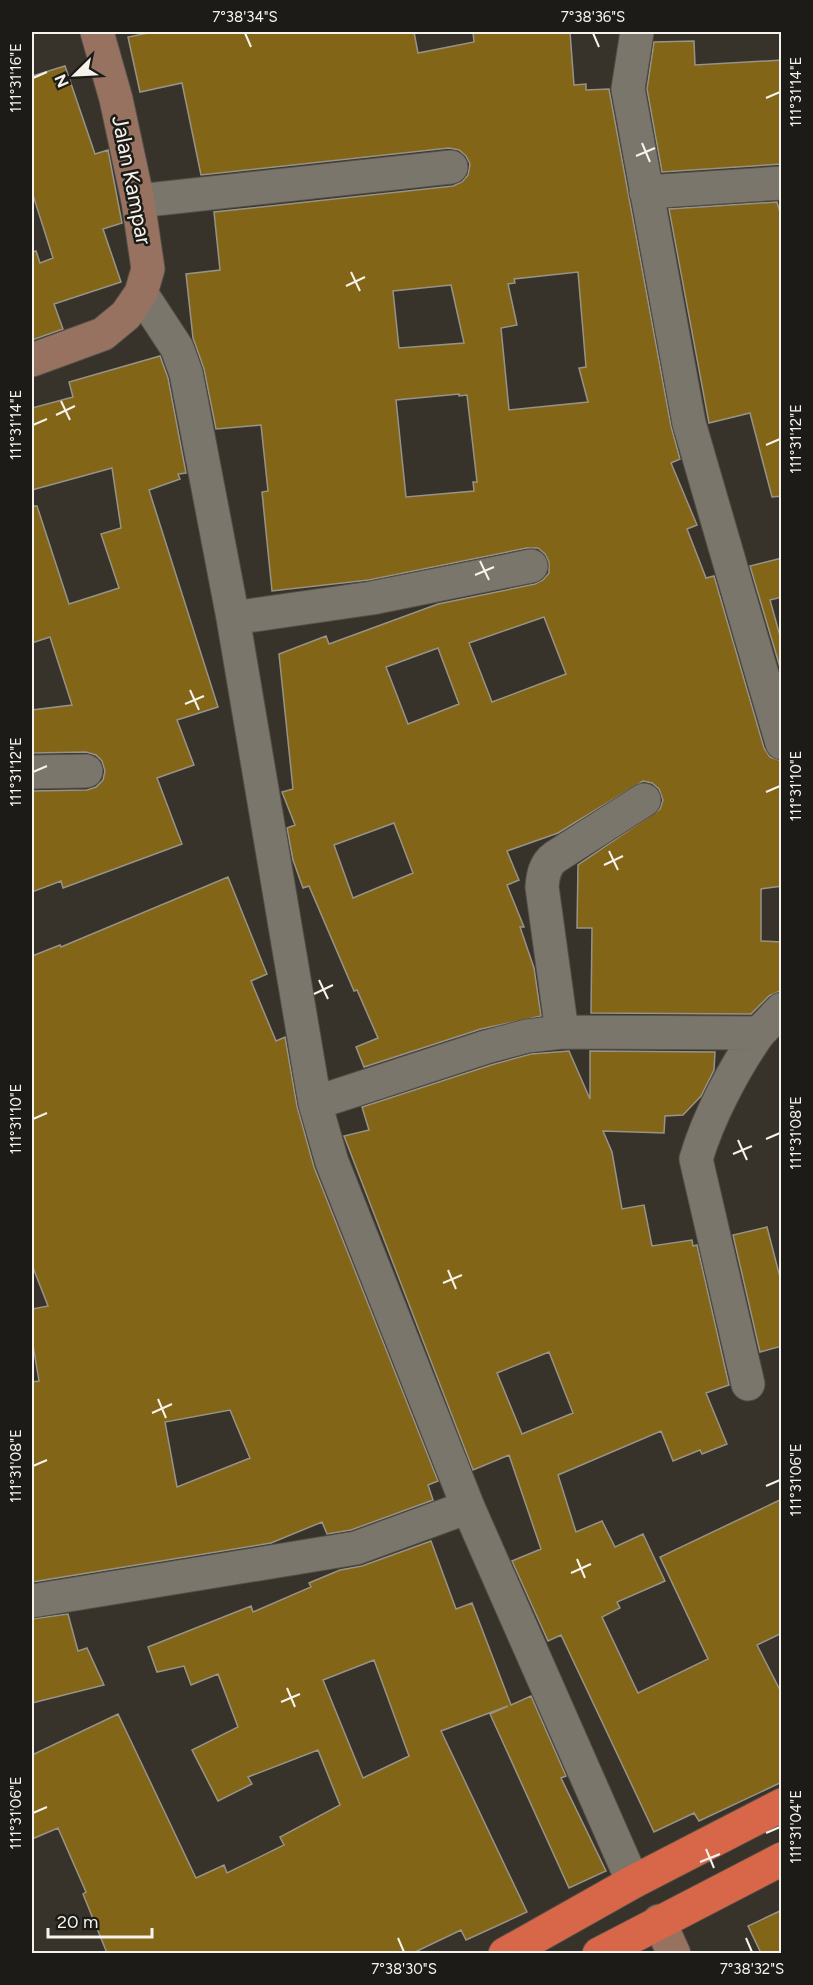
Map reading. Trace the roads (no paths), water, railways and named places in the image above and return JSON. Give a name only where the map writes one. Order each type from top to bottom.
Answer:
[{"type":"highway","points":[[505,1953],[633,1882],[782,1805]]},
{"type":"highway","points":[[599,1953],[782,1858]]},
{"type":"main road","name":"Jalan Kampar","points":[[97,32],[116,99],[138,201],[148,269],[141,293]]},
{"type":"main road","points":[[32,360],[103,334],[126,315],[141,293]]},
{"type":"main road","points":[[659,1921],[674,1953]]},
{"type":"street","points":[[637,32],[628,89],[689,423],[780,735]]},
{"type":"street","points":[[138,201],[451,167]]},
{"type":"street","points":[[646,192],[782,183]]},
{"type":"street","points":[[141,293],[177,348],[186,373],[233,618],[315,1104],[332,1162],[468,1507],[633,1882]]},
{"type":"street","points":[[233,618],[372,598],[531,566]]},
{"type":"street","points":[[32,772],[86,771]]},
{"type":"street","points":[[562,1032],[542,887],[545,869],[548,862],[644,800]]},
{"type":"street","points":[[748,1384],[696,1159],[700,1143],[743,1055],[759,1033],[782,1009]]},
{"type":"street","points":[[315,1104],[512,1039],[562,1032],[759,1033]]},
{"type":"street","points":[[32,1601],[356,1548],[468,1507]]}]
